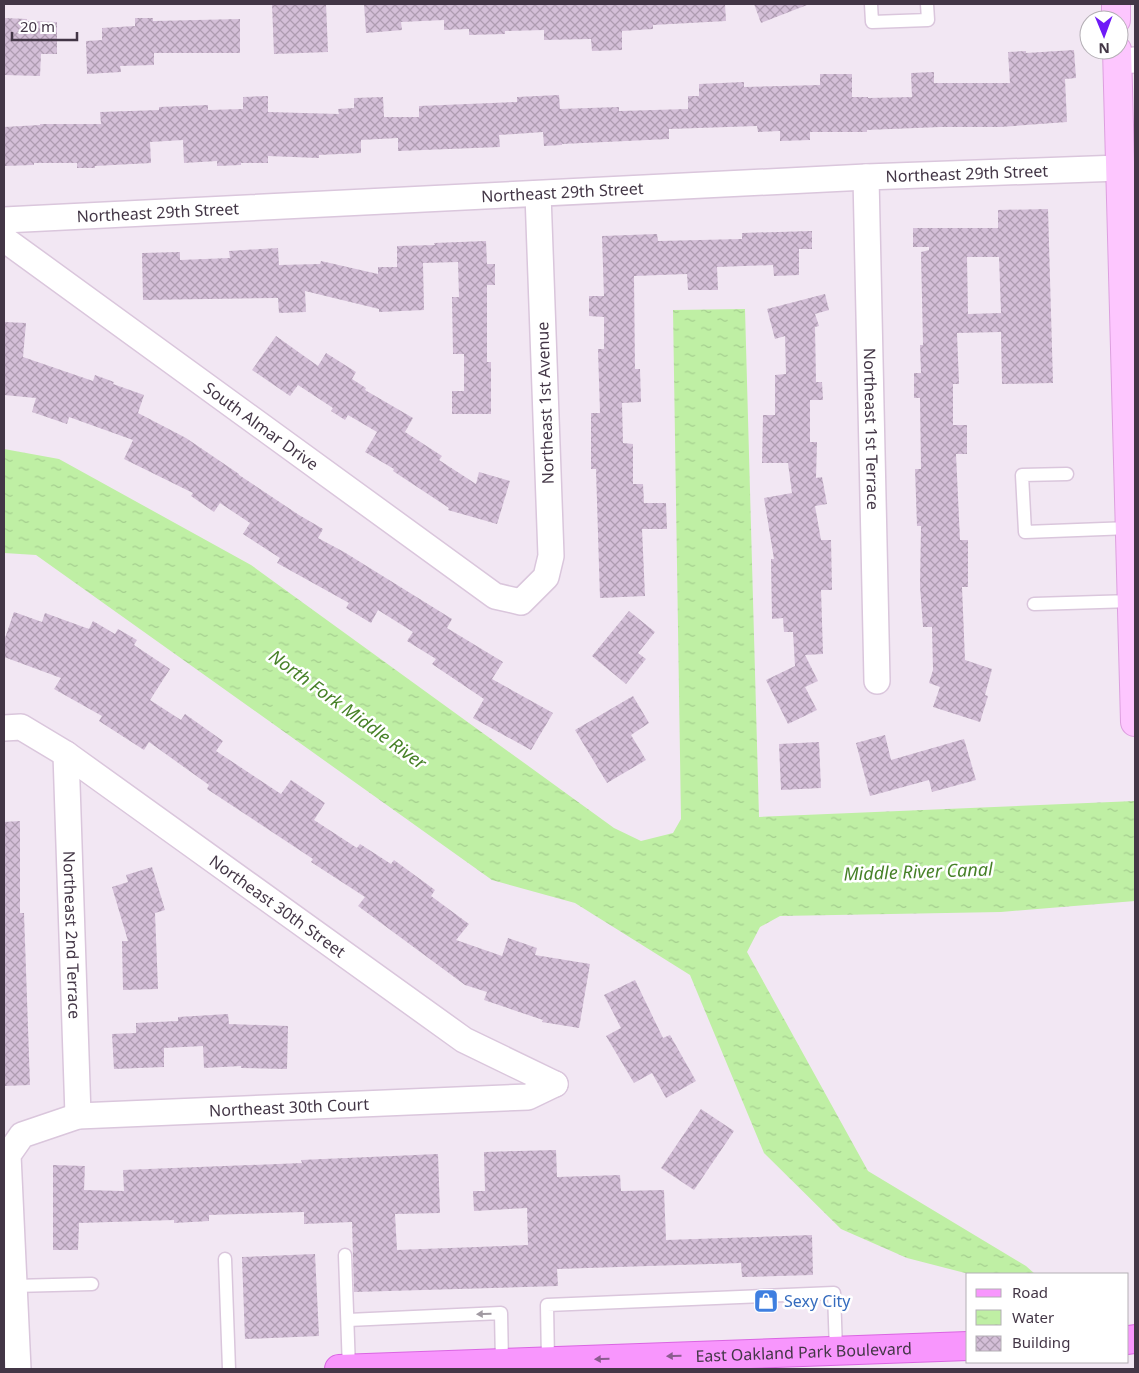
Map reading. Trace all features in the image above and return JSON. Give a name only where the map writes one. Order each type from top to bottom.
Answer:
[{"type":"main road","points":[[1123,60],[1129,275],[1132,491],[1130,528],[1135,722]]},
{"type":"main road","name":"East Oakland Park Boulevard","points":[[339,1369],[502,1362],[556,1363],[966,1346]]},
{"type":"street","name":"Northeast 29th Street","points":[[4,220],[866,177],[1125,183]]},
{"type":"street","name":"Northeast 1st Terrace","points":[[866,177],[877,681]]},
{"type":"street","name":"Northeast 1st Avenue","points":[[521,602],[546,577],[551,556],[538,194]]},
{"type":"street","name":"South Almar Drive","points":[[4,240],[495,596],[521,602]]},
{"type":"street","name":"Northeast 30th Street","points":[[4,728],[21,727],[66,754],[464,1040],[555,1084]]},
{"type":"street","name":"Northeast 2nd Terrace","points":[[66,754],[78,1116]]},
{"type":"street","name":"Northeast 30th Court","points":[[14,1286],[8,1155],[22,1135],[78,1116],[528,1097],[555,1084]]},
{"type":"street","points":[[14,1286],[10,1324],[18,1369]]},
{"type":"lane","points":[[871,4],[872,22],[928,20],[927,4]]},
{"type":"lane","points":[[1067,474],[1022,475],[1025,532],[1130,528]]},
{"type":"lane","points":[[1034,604],[1132,601]]},
{"type":"lane","points":[[345,1255],[349,1369]]},
{"type":"lane","points":[[225,1259],[229,1369]]},
{"type":"lane","points":[[14,1286],[92,1284]]},
{"type":"lane","points":[[556,1363],[547,1305],[834,1293],[836,1350]]},
{"type":"lane","points":[[348,1320],[500,1313],[502,1362]]},
{"type":"water","points":[[745,309],[759,817],[1135,801],[1135,901],[1001,912],[780,916],[760,927],[747,952],[868,1171],[1026,1266],[1034,1273],[966,1273],[907,1258],[841,1229],[764,1153],[690,975],[575,903],[492,880],[36,555],[4,553],[4,449],[59,459],[251,565],[614,828],[641,841],[673,833],[681,819],[673,310]]},
{"type":"building","points":[[272,4],[326,4],[328,52],[274,54]]},
{"type":"building","points":[[364,4],[725,4],[726,21],[653,25],[653,29],[622,31],[622,50],[592,51],[591,39],[544,40],[544,30],[505,31],[505,34],[469,35],[469,29],[444,30],[444,20],[401,22],[402,30],[366,33]]},
{"type":"building","points":[[754,4],[806,4],[807,5],[761,23]]},
{"type":"building","points":[[4,18],[57,22],[57,54],[41,54],[40,76],[4,75]]},
{"type":"building","points":[[135,18],[153,18],[153,21],[240,19],[240,53],[154,53],[154,65],[120,66],[121,72],[87,74],[86,41],[102,40],[102,28],[135,26]]},
{"type":"building","points":[[1074,50],[1076,78],[1065,79],[1067,122],[1000,127],[940,127],[867,130],[867,132],[810,132],[810,140],[780,141],[780,131],[758,132],[757,126],[669,129],[669,139],[544,146],[543,132],[499,135],[500,147],[398,151],[398,138],[361,140],[361,153],[319,155],[319,158],[268,156],[268,163],[241,163],[241,165],[217,166],[217,161],[184,163],[183,140],[150,142],[151,163],[95,166],[95,168],[77,168],[77,163],[34,163],[34,165],[4,166],[4,127],[40,124],[101,124],[100,112],[159,110],[159,107],[208,105],[208,110],[243,109],[243,97],[268,96],[268,112],[339,114],[338,109],[354,108],[354,98],[383,97],[384,117],[419,117],[419,106],[517,102],[517,97],[559,95],[560,109],[619,107],[619,111],[688,109],[688,96],[699,96],[699,84],[744,82],[744,87],[820,85],[820,74],[852,74],[852,97],[912,97],[911,73],[934,72],[934,83],[1010,83],[1008,52],[1026,51],[1026,53]]},
{"type":"building","points":[[1048,209],[1053,383],[1002,384],[1001,332],[957,333],[959,384],[953,384],[953,425],[967,425],[967,454],[956,454],[960,540],[968,540],[968,587],[962,587],[965,660],[992,669],[985,695],[988,696],[980,722],[933,707],[940,687],[929,683],[933,670],[932,627],[923,627],[920,586],[921,526],[917,526],[915,469],[921,469],[920,398],[914,398],[914,373],[921,373],[920,345],[923,345],[921,252],[929,250],[929,247],[913,247],[913,228],[998,228],[998,210]],"holes":[[[967,257],[999,257],[1001,313],[968,314]]]},
{"type":"building","points":[[812,231],[812,249],[799,249],[799,275],[774,276],[773,265],[717,267],[718,290],[688,290],[687,274],[634,276],[635,369],[640,369],[641,402],[622,403],[623,443],[633,444],[633,484],[643,484],[644,503],[666,503],[667,529],[642,529],[645,596],[600,598],[596,469],[591,469],[591,413],[600,413],[598,349],[604,349],[604,317],[589,316],[589,296],[604,296],[602,236],[657,234],[658,241],[742,239],[742,233]]},
{"type":"building","points":[[486,241],[487,264],[495,264],[495,285],[487,285],[487,362],[491,362],[491,414],[452,414],[452,391],[464,391],[464,354],[453,354],[452,297],[459,297],[458,262],[423,263],[424,310],[379,312],[379,309],[305,291],[306,312],[279,313],[278,298],[143,300],[142,253],[180,252],[180,260],[230,258],[229,251],[278,248],[279,265],[320,264],[321,261],[378,274],[378,267],[397,267],[397,246]]},
{"type":"building","points":[[825,294],[829,310],[815,314],[819,326],[815,327],[816,382],[822,382],[823,400],[810,400],[810,442],[817,442],[816,478],[822,477],[827,504],[815,506],[821,540],[831,540],[832,590],[821,590],[823,654],[805,655],[818,681],[805,687],[817,710],[788,724],[766,680],[795,666],[793,632],[784,632],[783,618],[772,619],[771,559],[774,559],[764,498],[792,493],[788,463],[762,463],[763,415],[775,415],[775,375],[786,374],[785,336],[775,339],[767,309]]},
{"type":"building","points":[[4,322],[26,323],[23,357],[93,381],[95,375],[114,382],[113,384],[144,395],[138,413],[186,438],[299,515],[323,529],[318,538],[452,619],[447,628],[503,662],[492,679],[553,713],[531,750],[473,718],[484,699],[432,664],[436,659],[407,641],[413,632],[378,610],[371,623],[346,608],[349,603],[277,563],[280,558],[243,534],[250,523],[220,503],[214,512],[191,496],[193,493],[124,459],[133,440],[69,417],[67,424],[32,412],[36,398],[4,395]]},
{"type":"building","points":[[276,336],[318,366],[326,353],[356,372],[352,379],[366,388],[365,390],[413,418],[405,432],[442,456],[439,460],[476,484],[479,472],[510,481],[497,524],[448,510],[449,508],[393,471],[394,469],[365,452],[377,432],[348,415],[345,420],[331,411],[333,408],[298,385],[290,396],[252,370]]},
{"type":"building","points":[[629,611],[655,632],[638,653],[646,659],[626,684],[592,656]]},
{"type":"building","points":[[14,612],[42,622],[45,613],[89,629],[93,621],[115,634],[118,629],[137,640],[134,645],[170,669],[150,700],[181,720],[185,714],[223,741],[216,751],[281,794],[291,780],[325,803],[314,820],[357,848],[360,844],[391,864],[394,860],[435,890],[431,896],[469,924],[456,940],[502,956],[508,938],[537,948],[535,955],[590,964],[579,1028],[542,1022],[543,1020],[484,1000],[487,992],[465,985],[358,906],[365,897],[311,862],[313,859],[207,789],[209,785],[149,742],[144,750],[99,721],[102,716],[54,689],[61,678],[4,657],[4,641]]},
{"type":"building","points":[[633,696],[649,723],[631,735],[646,760],[607,783],[575,730]]},
{"type":"building","points":[[885,735],[891,760],[964,739],[976,780],[932,792],[929,780],[870,796],[856,743]]},
{"type":"building","points":[[819,742],[821,788],[781,790],[779,744]]},
{"type":"building","points":[[20,821],[20,913],[24,913],[30,1085],[4,1086],[4,822]]},
{"type":"building","points":[[152,867],[165,910],[155,913],[158,989],[123,990],[122,941],[128,941],[112,887],[128,882],[126,875]]},
{"type":"building","points":[[635,980],[663,1038],[670,1035],[696,1081],[666,1098],[652,1073],[634,1083],[606,1036],[621,1028],[604,995]]},
{"type":"building","points":[[228,1014],[229,1024],[288,1026],[287,1069],[241,1068],[241,1066],[204,1068],[203,1046],[164,1048],[164,1067],[114,1069],[112,1034],[136,1033],[136,1023],[178,1021],[178,1017]]},
{"type":"building","points":[[701,1109],[734,1131],[694,1190],[661,1168]]},
{"type":"building","points":[[556,1150],[557,1177],[620,1175],[621,1191],[664,1190],[666,1240],[812,1235],[813,1275],[742,1277],[741,1263],[557,1269],[558,1286],[354,1292],[352,1222],[304,1224],[304,1212],[209,1215],[209,1221],[174,1223],[174,1220],[79,1223],[78,1250],[53,1250],[53,1165],[85,1166],[84,1190],[124,1191],[123,1170],[302,1163],[301,1160],[438,1154],[440,1213],[395,1214],[397,1250],[528,1245],[527,1208],[474,1211],[473,1191],[485,1191],[484,1152]]},
{"type":"building","points":[[315,1254],[319,1336],[245,1339],[242,1257]]},
{"type":"place","name":"Sexy City","points":[[766,1301]]},
{"type":"water label","name":"North Fork Middle River","points":[[348,709]]},
{"type":"water label","name":"Middle River Canal","points":[[918,871]]}]
